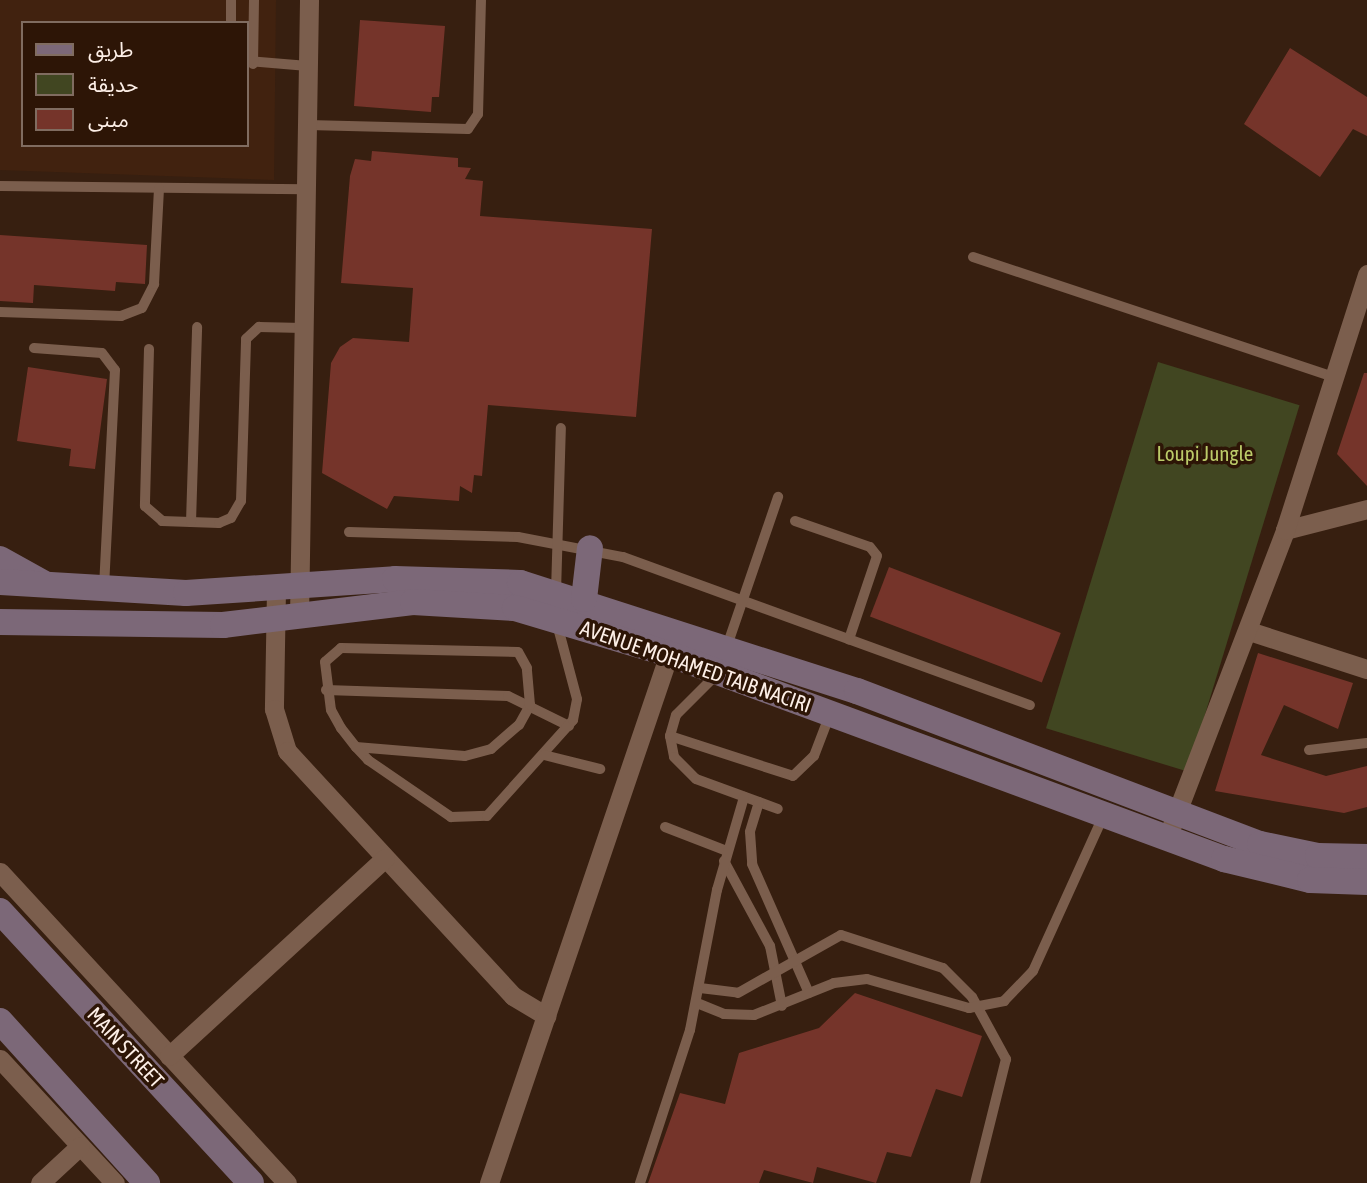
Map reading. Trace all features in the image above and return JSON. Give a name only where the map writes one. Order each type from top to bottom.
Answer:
[{"type":"street","points":[[309,0],[303,328],[287,618],[274,709],[280,738],[385,858],[513,996],[546,1016]]},
{"type":"street","points":[[1167,839],[1249,631],[1285,530],[1367,274]]},
{"type":"street","points":[[1285,530],[1367,509]]},
{"type":"street","points":[[584,599],[590,548]]},
{"type":"street","points":[[0,559],[47,586]]},
{"type":"street","name":"AVENUE MOHAMED TAIB NACIRI","points":[[0,582],[104,590],[287,588],[477,579],[556,591],[584,599],[722,660],[830,713],[1103,817],[1281,875],[1367,882]]},
{"type":"street","name":"AVENUE MOHAMED TAIB NACIRI","points":[[0,622],[198,626],[442,601],[556,618],[669,654],[722,660],[1289,852],[1367,857]]},
{"type":"street","points":[[1249,631],[1367,669]]},
{"type":"street","points":[[489,1183],[669,654]]},
{"type":"street","points":[[169,1056],[385,858]]},
{"type":"street","points":[[0,872],[287,1183]]},
{"type":"street","name":"MAIN STREET","points":[[0,911],[251,1183]]},
{"type":"street","points":[[0,1021],[147,1183]]},
{"type":"street","points":[[0,1059],[115,1183]]},
{"type":"street","points":[[40,1183],[80,1146]]},
{"type":"lane","points":[[231,0],[231,21]]},
{"type":"lane","points":[[254,0],[250,63],[308,66]]},
{"type":"lane","points":[[308,125],[462,131],[473,125],[481,0]]},
{"type":"lane","points":[[0,186],[306,189]]},
{"type":"lane","points":[[0,312],[121,316],[142,309],[154,284],[159,188]]},
{"type":"lane","points":[[973,257],[1334,377]]},
{"type":"lane","points":[[191,522],[197,327]]},
{"type":"lane","points":[[149,349],[145,506],[162,521],[226,521],[239,507],[246,339],[259,327],[303,328]]},
{"type":"lane","points":[[34,348],[102,353],[116,370],[104,590]]},
{"type":"lane","points":[[356,747],[474,755],[512,733],[530,705],[526,662],[507,648],[335,649],[325,662],[326,690],[336,719],[356,747],[395,782],[469,821],[494,811],[569,726],[577,699],[556,618],[561,428]]},
{"type":"lane","points":[[778,497],[722,660],[706,692],[681,709],[670,736],[687,773],[778,809]]},
{"type":"lane","points":[[795,521],[870,547],[877,556],[849,639]]},
{"type":"lane","points":[[349,532],[558,542],[590,548],[743,600],[1030,705]]},
{"type":"lane","points":[[326,690],[508,696],[569,726]]},
{"type":"lane","points":[[670,736],[793,776],[814,756],[830,713]]},
{"type":"lane","points":[[1309,750],[1367,743]]},
{"type":"lane","points":[[544,755],[600,769]]},
{"type":"lane","points":[[640,1183],[697,1003],[726,856],[744,797]]},
{"type":"lane","points":[[759,802],[750,832],[752,864],[797,956],[809,993]]},
{"type":"lane","points":[[697,1003],[739,1016],[782,1006],[809,993],[850,980],[884,980],[979,1008],[1013,996],[1028,980],[1103,817]]},
{"type":"lane","points":[[665,827],[726,856],[764,933],[776,972],[782,1006]]},
{"type":"lane","points":[[700,988],[738,993],[829,938],[865,938],[943,968],[979,1008],[1003,1048],[1007,1070],[975,1183]]},
{"type":"shaded area","points":[[0,0],[276,0],[274,180],[0,170]]},
{"type":"green space","name":"Loupi Jungle","points":[[1158,362],[1300,405],[1188,772],[1046,728]]},
{"type":"building","points":[[360,20],[445,26],[439,97],[432,97],[431,112],[354,106]]},
{"type":"building","points":[[1290,48],[1367,97],[1367,136],[1353,129],[1320,177],[1244,124]]},
{"type":"building","points":[[372,151],[458,158],[458,167],[471,168],[465,179],[483,181],[480,216],[652,229],[636,417],[488,405],[482,476],[474,475],[472,493],[460,486],[459,501],[394,496],[387,509],[322,473],[331,363],[340,347],[353,338],[409,342],[413,288],[341,283],[350,176],[355,159],[371,161]]},
{"type":"building","points":[[0,235],[147,245],[145,284],[116,282],[115,291],[34,285],[33,303],[0,301]]},
{"type":"building","points":[[28,367],[107,379],[95,469],[69,466],[71,449],[17,441]]},
{"type":"building","points":[[1364,373],[1367,373],[1367,486],[1337,454]]},
{"type":"building","points":[[889,567],[1061,633],[1042,682],[870,616]]},
{"type":"building","points":[[1258,653],[1353,683],[1338,729],[1284,705],[1261,755],[1326,776],[1367,766],[1367,807],[1344,813],[1215,791]]},
{"type":"building","points":[[855,993],[982,1036],[962,1097],[936,1089],[911,1157],[887,1152],[876,1183],[817,1167],[813,1183],[764,1170],[759,1183],[648,1183],[680,1093],[725,1104],[739,1053],[819,1028]]}]
